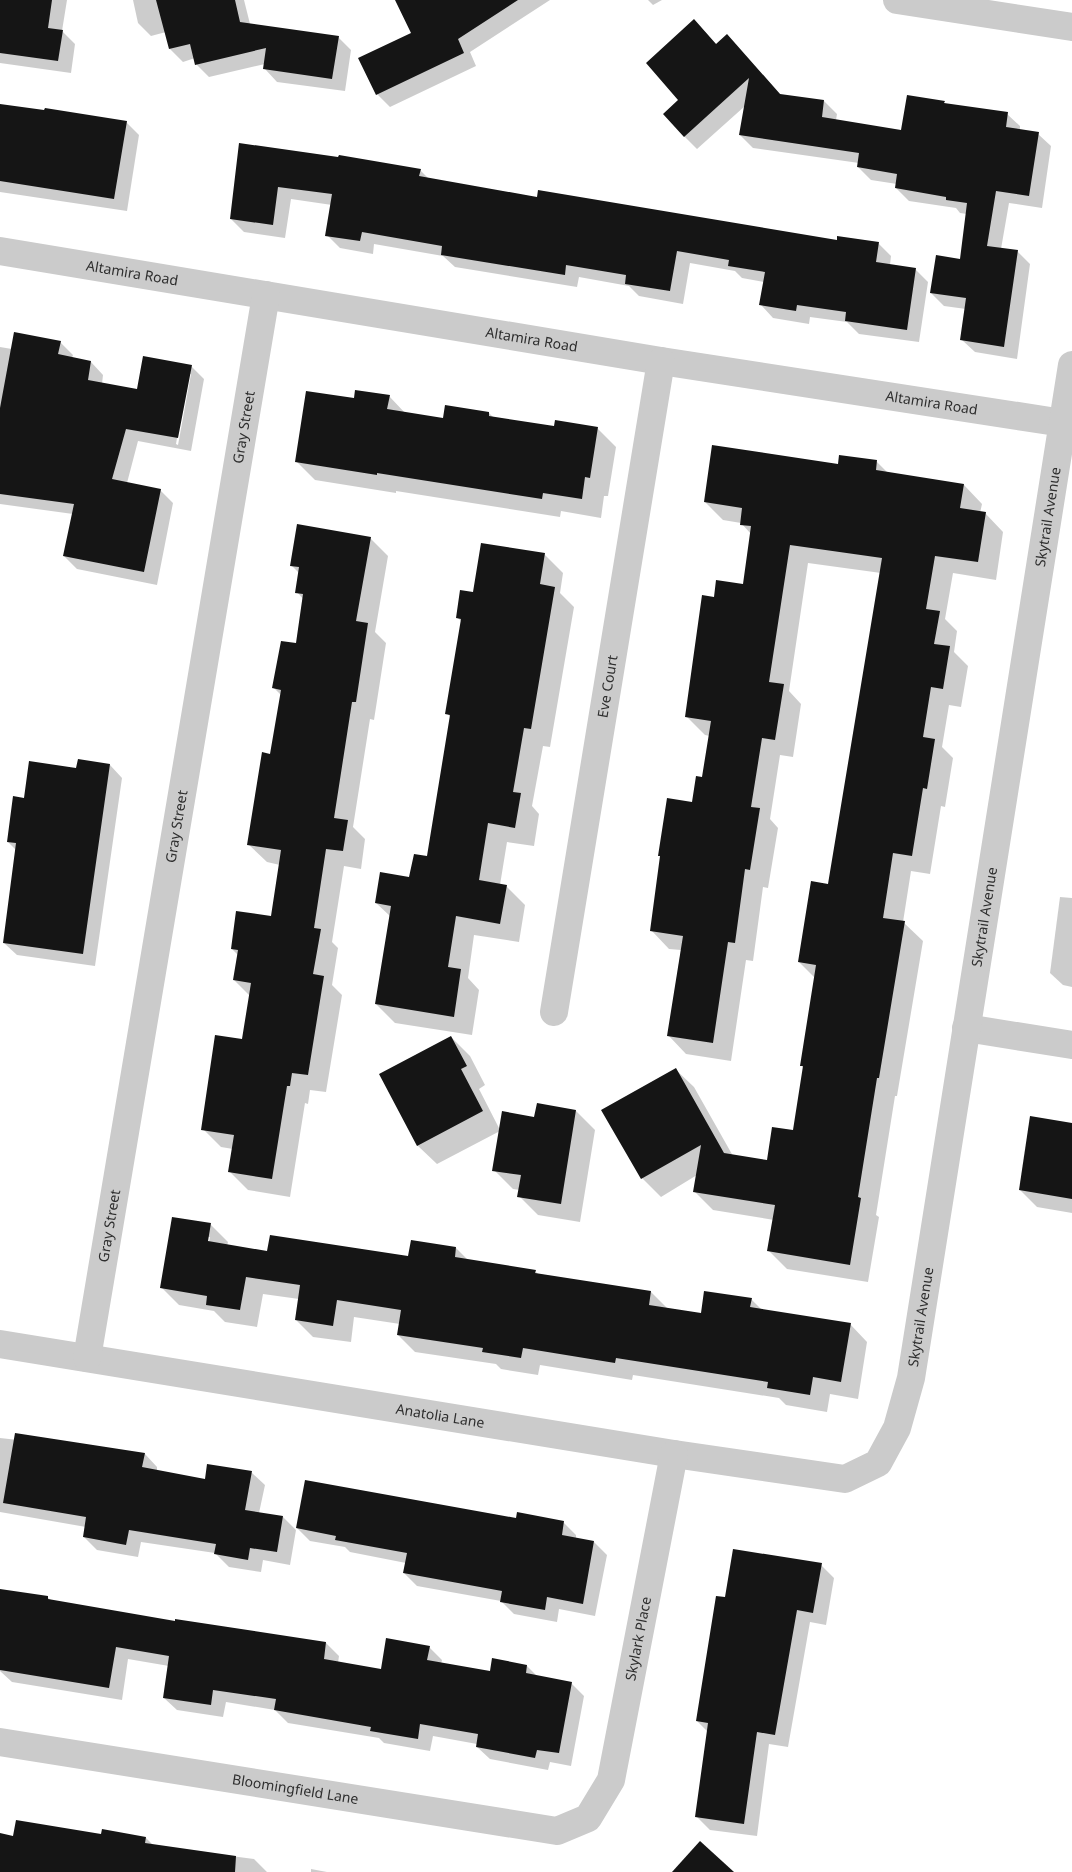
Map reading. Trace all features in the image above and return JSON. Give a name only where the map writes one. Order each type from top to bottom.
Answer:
[{"type":"street","points":[[897,0],[1072,27]]},
{"type":"street","name":"Altamira Road","points":[[0,251],[661,361],[1063,424]]},
{"type":"street","name":"Gray Street","points":[[87,1358],[266,295]]},
{"type":"street","name":"Eve Court","points":[[554,1012],[661,361]]},
{"type":"street","name":"Skytrail Avenue","points":[[878,1462],[897,1428],[911,1378],[1072,365]]},
{"type":"street","points":[[966,1028],[1072,1046]]},
{"type":"street","name":"Anatolia Lane","points":[[0,1344],[674,1454],[845,1479],[878,1462]]},
{"type":"street","name":"Skylark Place","points":[[588,1818],[611,1780],[674,1454]]},
{"type":"street","name":"Bloomingfield Lane","points":[[0,1742],[557,1831],[588,1818]]},
{"type":"building","points":[[0,0],[52,0],[48,28],[63,30],[58,61],[0,53]]},
{"type":"building","points":[[156,0],[235,0],[240,22],[339,36],[332,79],[263,69],[266,48],[195,65],[190,44],[169,49]]},
{"type":"building","points":[[395,0],[518,0],[458,39],[464,53],[376,95],[358,58],[411,33]]},
{"type":"building","points":[[694,19],[716,44],[727,34],[780,94],[824,100],[822,117],[901,130],[907,95],[945,101],[944,103],[1008,112],[1006,127],[1039,132],[1029,196],[996,191],[987,246],[1018,250],[1004,347],[960,340],[966,298],[930,293],[936,255],[960,259],[967,203],[946,200],[946,197],[895,188],[897,174],[857,167],[859,153],[739,135],[749,78],[684,137],[663,114],[678,100],[646,63]]},
{"type":"building","points":[[0,104],[44,110],[45,108],[127,121],[114,199],[0,181]]},
{"type":"building","points":[[239,143],[338,157],[339,155],[421,169],[419,176],[537,197],[538,190],[837,240],[837,236],[879,242],[876,262],[916,268],[907,330],[845,321],[846,312],[797,305],[796,311],[759,305],[765,272],[728,266],[729,260],[677,251],[670,291],[625,284],[626,275],[566,265],[565,275],[441,255],[442,246],[362,232],[360,241],[325,236],[332,194],[278,187],[273,225],[230,219]]},
{"type":"building","points":[[14,332],[61,341],[58,354],[91,361],[88,380],[137,389],[143,356],[192,365],[178,438],[126,429],[112,479],[161,489],[144,572],[63,556],[74,504],[0,494],[0,408]]},
{"type":"building","points":[[355,390],[390,395],[387,409],[443,418],[445,405],[489,412],[489,416],[554,426],[555,420],[598,427],[590,478],[585,477],[582,499],[543,493],[542,499],[295,462],[306,391],[354,398]]},
{"type":"building","points":[[712,445],[838,464],[839,455],[877,460],[876,470],[964,484],[960,508],[986,512],[978,562],[935,556],[926,609],[940,611],[934,644],[950,646],[943,689],[931,687],[923,737],[935,739],[927,789],[923,788],[912,856],[893,853],[883,918],[905,921],[879,1078],[877,1078],[858,1197],[861,1198],[850,1265],[767,1251],[775,1205],[693,1192],[701,1145],[641,1179],[601,1110],[676,1068],[724,1153],[767,1160],[772,1127],[793,1130],[803,1066],[800,1066],[816,965],[798,962],[811,881],[828,884],[882,558],[790,545],[769,682],[784,684],[775,740],[762,738],[751,807],[760,808],[750,870],[745,869],[735,943],[728,942],[713,1043],[667,1036],[683,936],[650,931],[660,856],[658,856],[667,798],[692,802],[696,776],[702,777],[711,721],[685,717],[702,595],[714,597],[716,580],[743,584],[751,526],[740,525],[742,508],[704,502]]},
{"type":"building","points":[[297,524],[371,537],[356,621],[368,623],[356,702],[352,702],[334,818],[348,820],[343,851],[326,849],[314,928],[321,929],[313,974],[324,976],[308,1075],[292,1073],[290,1086],[287,1086],[272,1179],[228,1172],[234,1135],[201,1130],[215,1035],[242,1039],[251,983],[233,980],[238,950],[231,949],[236,911],[271,916],[281,850],[247,845],[262,752],[270,754],[281,690],[272,688],[281,641],[296,643],[303,594],[295,593],[299,567],[290,566]]},
{"type":"building","points":[[481,543],[545,553],[540,584],[555,587],[531,729],[524,728],[513,792],[521,793],[515,828],[488,823],[479,880],[507,885],[500,924],[456,916],[448,967],[461,969],[454,1017],[375,1004],[391,906],[375,903],[380,872],[409,877],[414,854],[427,856],[450,715],[445,714],[461,619],[456,618],[460,590],[473,592]]},
{"type":"building","points":[[78,759],[110,764],[83,954],[3,943],[16,843],[7,842],[13,796],[24,798],[29,761],[76,768]]},
{"type":"building","points":[[451,1036],[467,1066],[461,1069],[483,1111],[417,1146],[379,1074]]},
{"type":"building","points":[[537,1103],[576,1110],[561,1204],[517,1197],[521,1175],[492,1171],[502,1111],[534,1117]]},
{"type":"building","points":[[1030,1116],[1072,1123],[1072,1199],[1019,1190]]},
{"type":"building","points":[[172,1217],[211,1223],[208,1241],[267,1251],[270,1235],[408,1256],[411,1240],[456,1247],[455,1257],[536,1270],[535,1273],[651,1291],[649,1305],[701,1313],[704,1291],[752,1298],[750,1307],[851,1323],[841,1382],[813,1377],[810,1395],[767,1388],[768,1382],[616,1358],[615,1363],[523,1348],[521,1358],[482,1352],[483,1348],[397,1335],[401,1310],[337,1300],[333,1326],[295,1320],[300,1285],[246,1277],[240,1310],[206,1305],[207,1296],[160,1288]]},
{"type":"building","points":[[15,1433],[145,1453],[142,1467],[205,1479],[207,1464],[252,1471],[245,1510],[283,1516],[277,1552],[250,1548],[248,1560],[214,1554],[216,1544],[129,1530],[126,1545],[83,1537],[86,1517],[3,1503]]},
{"type":"building","points":[[305,1480],[516,1518],[517,1512],[564,1521],[562,1535],[594,1541],[583,1604],[547,1597],[545,1610],[500,1602],[502,1591],[403,1573],[407,1553],[335,1540],[336,1536],[296,1528]]},
{"type":"building","points":[[733,1549],[822,1563],[813,1613],[797,1610],[775,1735],[757,1732],[744,1824],[695,1817],[708,1723],[696,1721],[716,1596],[725,1597]]},
{"type":"building","points":[[0,1589],[48,1596],[48,1599],[175,1621],[175,1619],[326,1642],[324,1659],[381,1669],[386,1638],[430,1646],[427,1660],[490,1671],[492,1658],[527,1665],[526,1673],[572,1682],[559,1753],[537,1750],[535,1758],[476,1747],[478,1734],[420,1724],[418,1739],[370,1731],[371,1727],[274,1710],[276,1699],[213,1690],[211,1705],[163,1698],[169,1656],[116,1647],[109,1688],[0,1670]]},
{"type":"building","points":[[16,1820],[101,1834],[102,1829],[146,1837],[145,1843],[236,1856],[235,1872],[0,1872],[0,1833],[13,1836]]},
{"type":"building","points":[[700,1841],[734,1872],[672,1872]]}]
